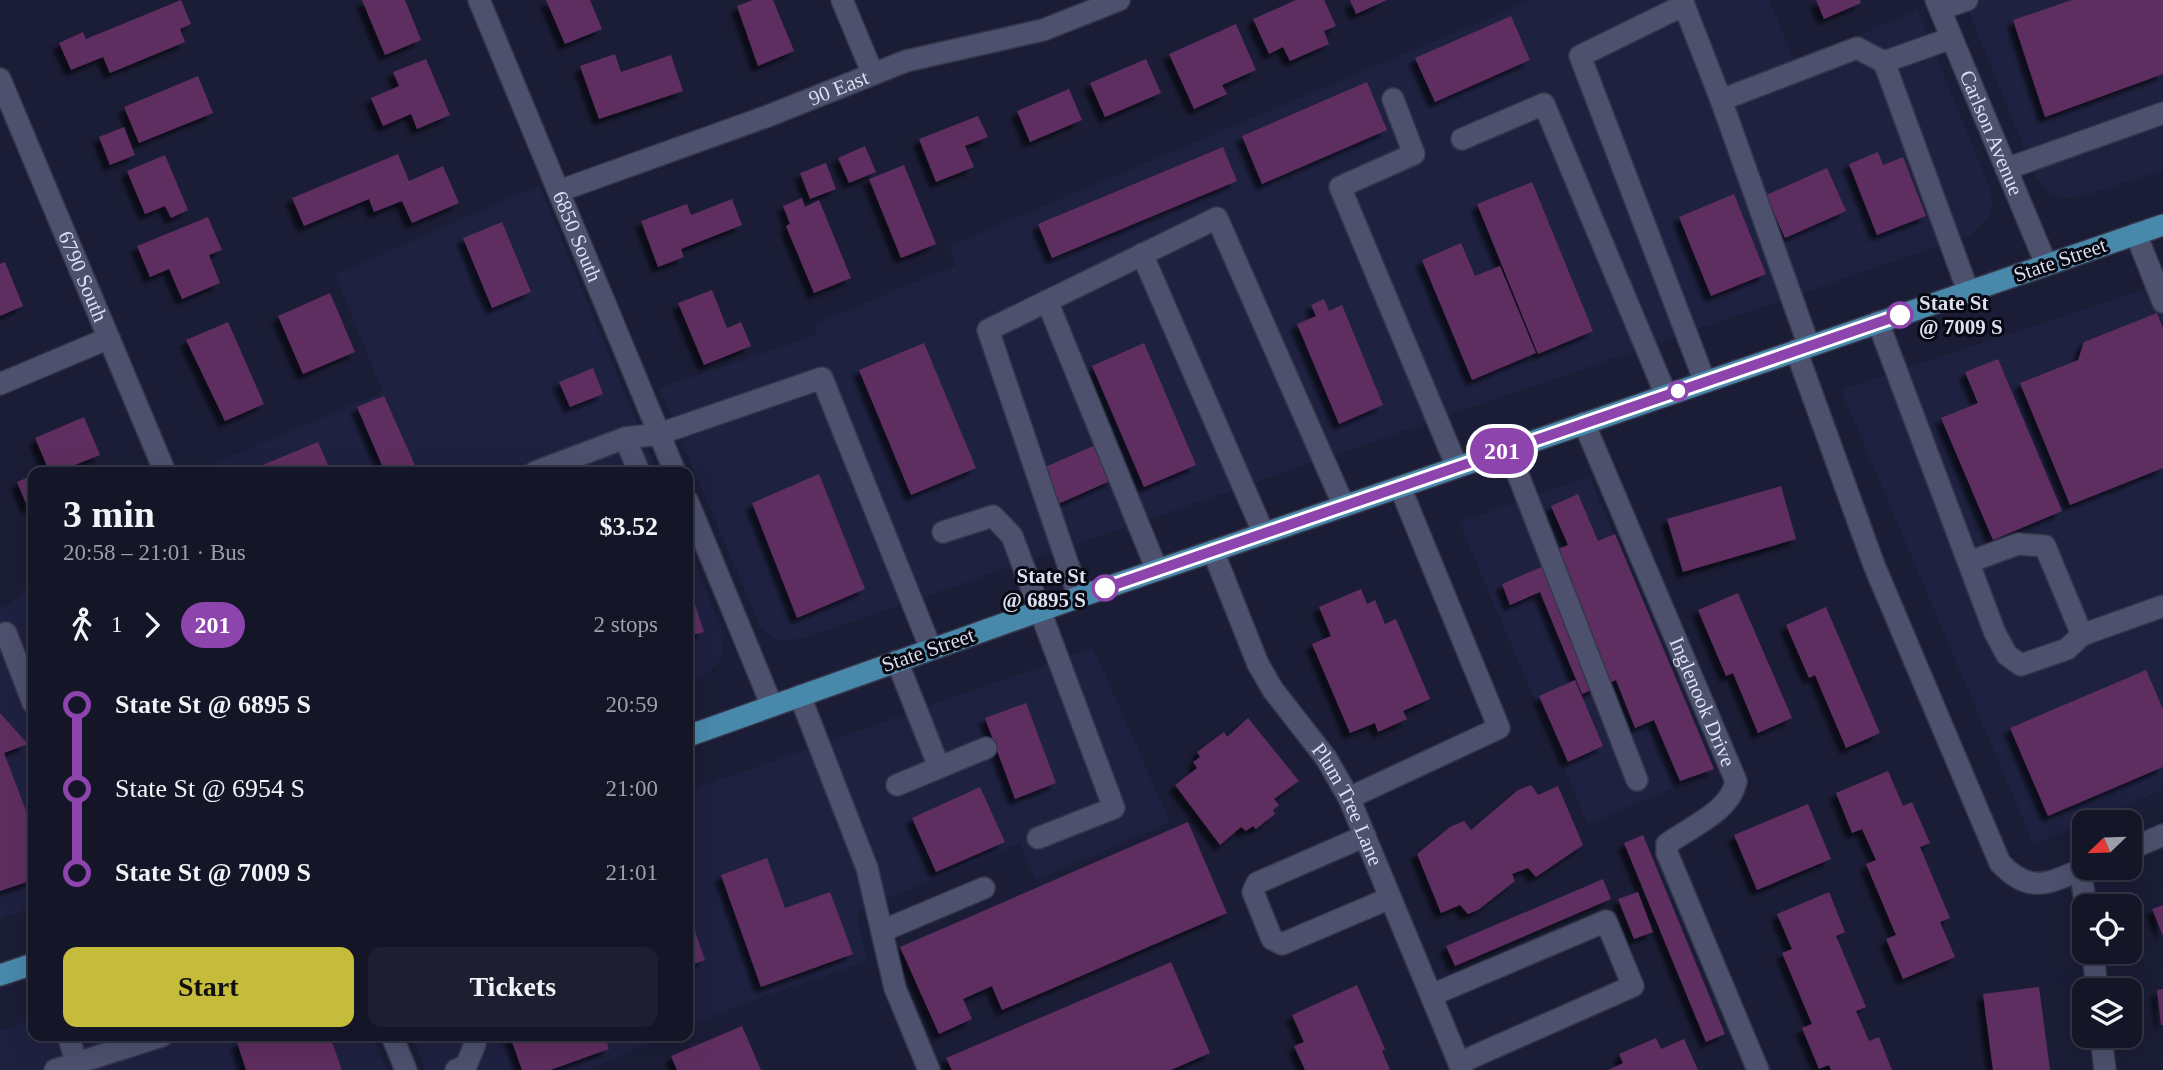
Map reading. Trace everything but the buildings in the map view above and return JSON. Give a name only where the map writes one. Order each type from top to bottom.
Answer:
[{"type":"main road","name":"State Street","points":[[693,734],[1079,597],[2163,225]]},
{"type":"main road","points":[[0,975],[28,966]]},
{"type":"street","name":"6850 South","points":[[479,0],[674,467]]},
{"type":"street","points":[[842,0],[872,72]]},
{"type":"street","name":"90 East","points":[[559,191],[768,116],[872,72],[937,52],[1043,30],[1119,0]]},
{"type":"street","points":[[1938,5],[1967,0]]},
{"type":"street","points":[[1705,382],[1580,56],[1684,5],[1721,100],[1874,565],[2000,863],[2014,878],[2038,886],[2072,873]]},
{"type":"street","name":"Carlson Avenue","points":[[1938,5],[2046,264]]},
{"type":"street","points":[[1884,62],[1952,38]]},
{"type":"street","points":[[1721,100],[1857,48],[1884,62],[1968,291]]},
{"type":"street","name":"6790 South","points":[[0,79],[164,467]]},
{"type":"street","points":[[1393,99],[1414,154],[1340,187],[1457,467]]},
{"type":"street","points":[[1462,139],[1544,104],[1666,395]]},
{"type":"street","points":[[2006,169],[2163,113]]},
{"type":"street","points":[[1079,597],[988,330],[1217,218],[1344,506]]},
{"type":"street","points":[[2136,234],[2163,302]]},
{"type":"street","points":[[1142,254],[1264,534]]},
{"type":"street","points":[[1047,301],[1157,570]]},
{"type":"street","points":[[1878,322],[1995,633],[2007,655],[2021,665],[2067,649],[2082,635],[2163,606]]},
{"type":"street","points":[[0,384],[108,338]]},
{"type":"street","points":[[548,467],[625,438],[659,433],[822,378],[931,649]]},
{"type":"street","name":"Inglenook Drive","points":[[1584,423],[1736,780],[1735,790],[1725,802],[1667,844],[1667,853],[1758,1070]]},
{"type":"street","points":[[625,438],[637,467]]},
{"type":"street","points":[[1508,449],[1637,780]]},
{"type":"street","points":[[1349,798],[1499,728],[1400,486]]},
{"type":"street","points":[[693,514],[772,706]]},
{"type":"street","points":[[943,532],[993,516],[1012,536],[1114,808],[1038,838]]},
{"type":"street","points":[[1969,562],[2018,544],[2045,546],[2082,635]]},
{"type":"street","name":"Plum Tree Lane","points":[[1213,551],[1258,664],[1273,690],[1326,758],[1349,798],[1461,1067]]},
{"type":"street","points":[[6,632],[28,690]]},
{"type":"street","points":[[897,661],[939,767]]},
{"type":"street","points":[[800,696],[867,868],[895,988],[929,1070]]},
{"type":"street","points":[[897,785],[986,748]]},
{"type":"street","points":[[2142,844],[2163,835]]},
{"type":"street","points":[[1365,836],[1257,883],[1253,892],[1272,939],[1282,944],[1390,898]]},
{"type":"street","points":[[882,931],[984,888]]},
{"type":"street","points":[[1432,995],[1606,922],[1633,986],[1461,1067]]},
{"type":"street","points":[[70,1041],[77,1063]]},
{"type":"street","points":[[55,1070],[146,1041]]},
{"type":"street","points":[[394,1041],[406,1070]]},
{"type":"street","points":[[456,1070],[466,1066],[474,1041]]},
{"type":"street","points":[[2102,1048],[2105,1070]]},
{"type":"shaded area","points":[[1532,0],[1769,0],[1795,63],[1917,10],[1989,186],[1992,202],[1990,217],[1970,235],[802,639],[777,640],[761,628],[659,388],[817,335],[815,324],[956,265],[949,246]]},
{"type":"shaded area","points":[[1964,0],[2163,0],[2163,170],[2083,196],[2062,198],[2048,192],[2036,177]]},
{"type":"shaded area","points":[[539,185],[655,467],[206,467],[383,392],[335,275]]},
{"type":"shaded area","points":[[2163,283],[2163,790],[2116,810],[2072,810],[2072,829],[2034,845],[1841,390]]},
{"type":"shaded area","points":[[1589,477],[1714,771],[1588,824],[1459,522]]},
{"type":"shaded area","points":[[693,559],[724,637],[719,662],[708,673],[693,679]]},
{"type":"shaded area","points":[[28,586],[28,909],[0,919],[0,608],[12,603]]},
{"type":"shaded area","points":[[1093,648],[1170,822],[1036,880],[1020,843],[856,912],[868,961],[750,1001],[693,1025],[693,789]]},
{"type":"shaded area","points":[[28,1021],[28,1041],[374,1041],[387,1070],[0,1070],[0,1031]]},
{"type":"shaded area","points":[[414,1041],[655,1041],[587,1070],[426,1070]]},
{"type":"bus line","name":"201","points":[[1105,588],[1900,315]]},
{"type":"place","name":"State St @ 7009 S","points":[[1900,315]]},
{"type":"place","name":"State St @ 6895 S","points":[[1105,588]]}]
